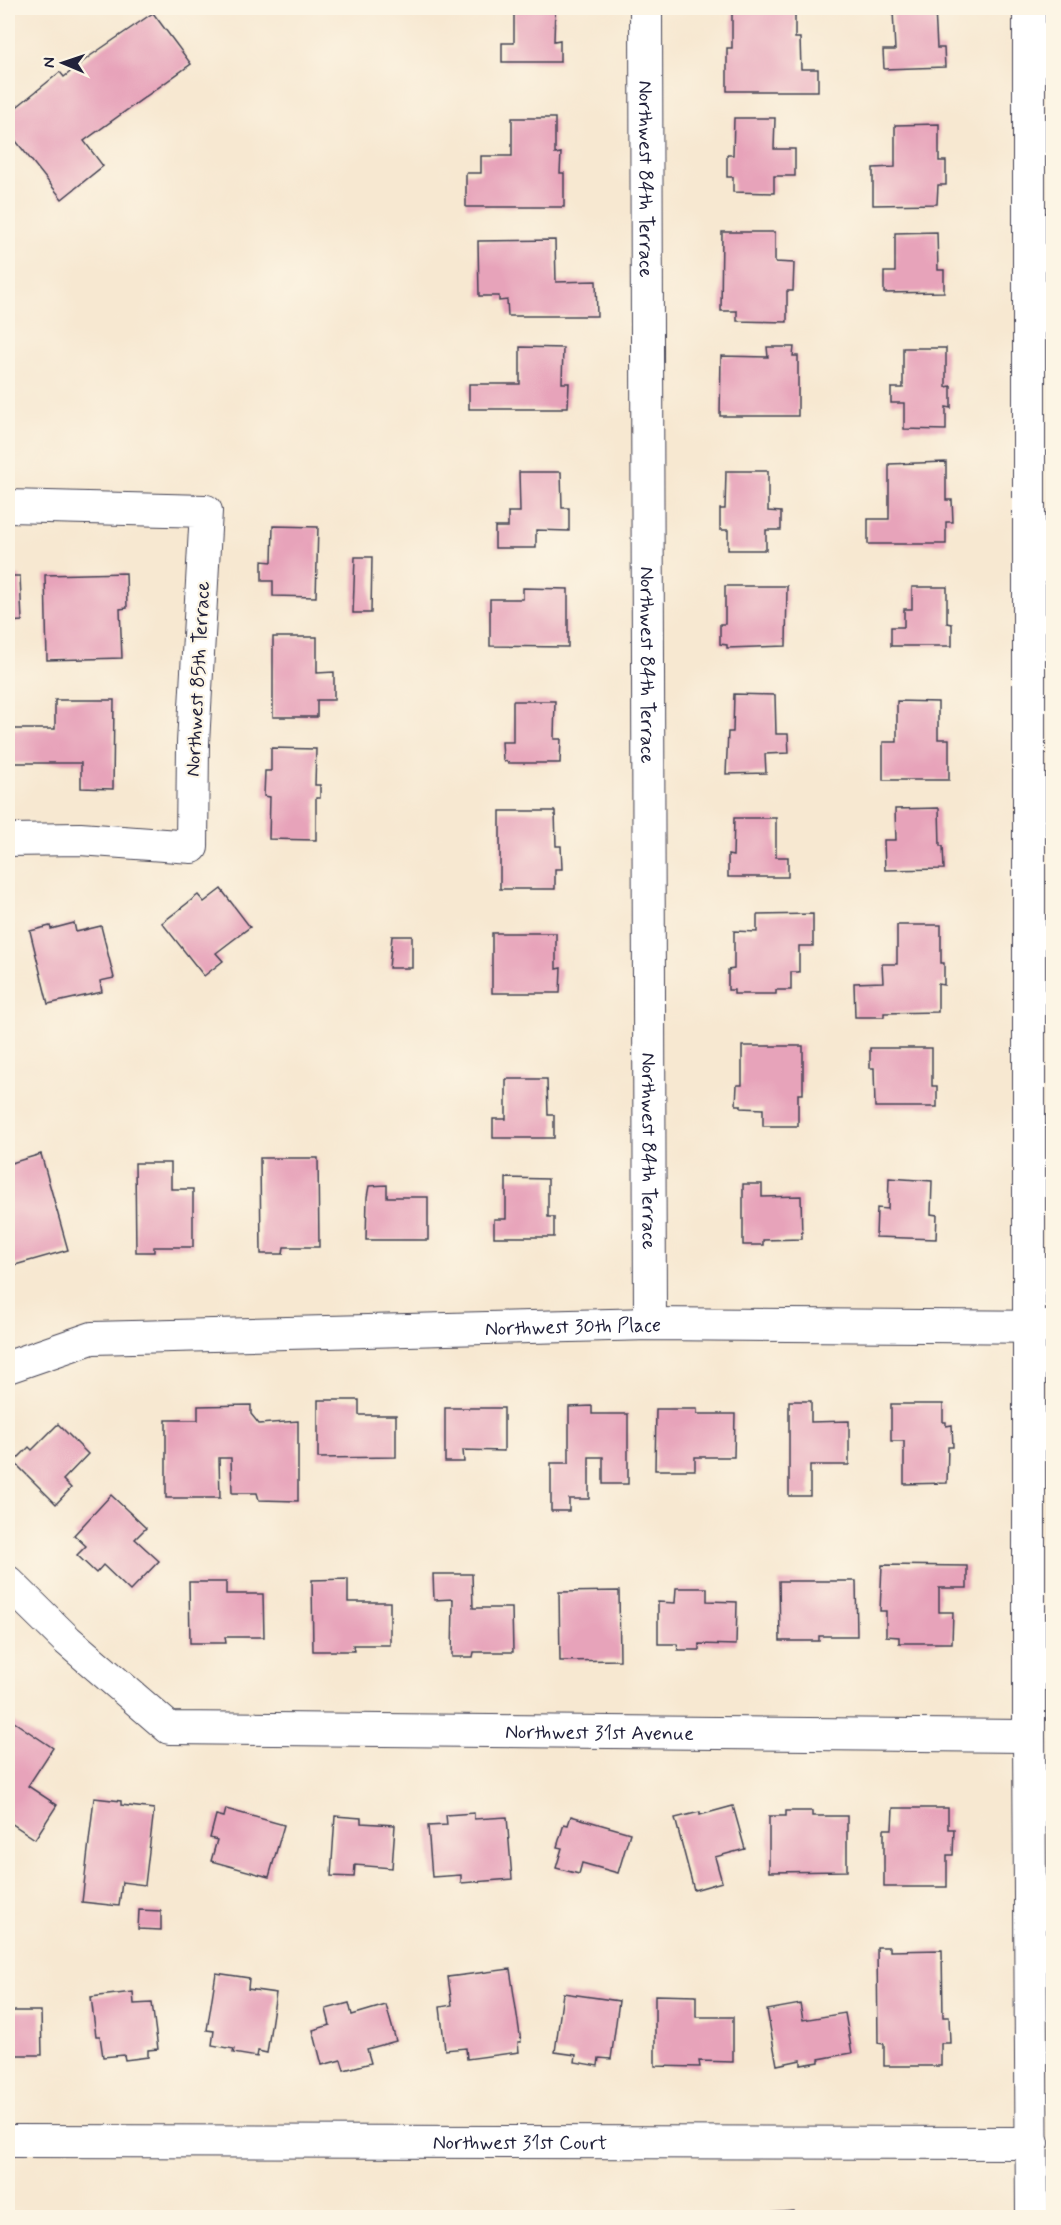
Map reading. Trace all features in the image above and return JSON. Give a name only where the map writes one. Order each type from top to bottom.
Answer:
[{"type":"street","name":"Northwest 84th Terrace","points":[[646,8],[650,1324]]},
{"type":"street","points":[[1029,8],[1041,1327],[1029,1736],[1032,2217]]},
{"type":"street","name":"Northwest 85th Terrace","points":[[8,506],[206,511],[193,743],[192,847],[80,839],[8,840]]},
{"type":"street","name":"Northwest 30th Place","points":[[8,1367],[92,1338],[650,1324],[1041,1327]]},
{"type":"street","name":"Northwest 31st Avenue","points":[[8,1582],[67,1640],[169,1728],[1029,1736]]},
{"type":"street","name":"Northwest 31st Court","points":[[8,2141],[1033,2143]]},
{"type":"building","points":[[514,8],[555,8],[554,41],[560,40],[560,62],[502,62],[502,43],[514,43]]},
{"type":"building","points":[[732,9],[795,9],[795,38],[800,38],[801,69],[818,69],[818,91],[727,91],[727,48],[732,48]]},
{"type":"building","points":[[935,9],[937,48],[944,48],[945,67],[884,69],[883,50],[895,50],[893,11]]},
{"type":"building","points":[[153,13],[191,64],[84,141],[103,166],[62,199],[8,131],[8,114],[60,72],[64,77],[90,56]]},
{"type":"building","points":[[512,118],[555,118],[555,154],[561,153],[560,173],[564,173],[564,207],[466,207],[466,173],[481,173],[481,156],[512,156]]},
{"type":"building","points":[[734,118],[775,118],[774,149],[795,149],[795,176],[774,176],[774,193],[733,192],[733,177],[727,177],[727,155],[733,155]]},
{"type":"building","points":[[939,124],[939,161],[946,161],[946,185],[938,185],[937,204],[873,205],[873,168],[895,167],[895,125]]},
{"type":"building","points":[[722,232],[775,232],[775,262],[794,263],[793,291],[787,291],[787,322],[737,321],[737,311],[721,311]]},
{"type":"building","points":[[937,232],[938,270],[944,270],[944,292],[884,293],[884,272],[895,272],[895,233]]},
{"type":"building","points":[[555,240],[556,282],[596,281],[597,316],[508,316],[507,300],[499,301],[499,296],[479,296],[478,241]]},
{"type":"building","points":[[520,347],[563,348],[562,383],[569,383],[568,407],[562,407],[562,409],[469,409],[469,384],[520,384]]},
{"type":"building","points":[[767,347],[794,347],[793,356],[798,356],[798,416],[720,416],[721,356],[768,357]]},
{"type":"building","points":[[903,348],[946,348],[946,387],[951,386],[951,408],[946,407],[946,430],[904,429],[904,403],[891,403],[891,388],[903,388]]},
{"type":"building","points":[[946,462],[946,500],[952,500],[953,522],[946,522],[946,544],[868,544],[868,519],[889,519],[889,464]]},
{"type":"building","points":[[726,471],[768,471],[768,511],[781,512],[781,530],[766,530],[766,550],[728,550],[728,530],[720,530],[720,509],[725,509]]},
{"type":"building","points":[[519,472],[561,472],[562,508],[569,508],[569,531],[536,530],[536,548],[495,548],[495,527],[508,527],[508,512],[520,512]]},
{"type":"building","points":[[273,526],[318,527],[316,597],[273,596],[273,581],[262,581],[262,561],[272,562]]},
{"type":"building","points":[[355,557],[372,557],[371,613],[353,613]]},
{"type":"building","points":[[126,573],[127,608],[120,609],[122,658],[47,660],[45,575]]},
{"type":"building","points":[[8,576],[20,576],[22,621],[8,622]]},
{"type":"building","points":[[725,586],[787,586],[786,646],[727,648],[727,645],[720,644],[720,624],[725,624]]},
{"type":"building","points":[[912,587],[947,587],[947,623],[952,624],[952,646],[891,646],[891,627],[904,627],[904,609],[912,609]]},
{"type":"building","points":[[523,588],[568,589],[568,647],[490,646],[490,599],[523,599]]},
{"type":"building","points":[[273,637],[317,637],[317,673],[334,672],[334,700],[317,700],[317,717],[273,717]]},
{"type":"building","points":[[734,694],[775,695],[776,734],[788,734],[789,753],[765,754],[766,773],[726,774],[728,732],[733,732]]},
{"type":"building","points":[[55,700],[114,700],[113,789],[81,788],[81,763],[11,763],[11,729],[55,729]]},
{"type":"building","points":[[513,701],[555,701],[554,739],[561,739],[560,763],[509,763],[503,760],[502,742],[513,742]]},
{"type":"building","points":[[897,701],[938,702],[938,739],[949,739],[949,780],[883,780],[883,742],[897,742]]},
{"type":"building","points":[[271,748],[316,749],[315,785],[320,785],[320,798],[316,798],[316,840],[269,839],[270,797],[264,796],[265,771],[271,771]]},
{"type":"building","points":[[939,808],[940,846],[943,846],[944,869],[885,870],[884,840],[896,840],[895,809]]},
{"type":"building","points":[[500,811],[555,811],[556,846],[561,846],[562,869],[555,869],[555,889],[500,889]]},
{"type":"building","points":[[734,818],[776,818],[776,857],[788,857],[788,877],[728,877],[728,855],[733,856]]},
{"type":"building","points":[[221,889],[250,927],[216,953],[223,961],[204,976],[162,923],[198,895],[204,902]]},
{"type":"building","points":[[813,914],[813,946],[799,946],[799,972],[791,972],[791,990],[776,990],[776,994],[734,994],[734,990],[728,990],[728,970],[734,969],[734,931],[757,932],[757,915]]},
{"type":"building","points":[[74,923],[76,932],[101,926],[114,978],[100,981],[102,992],[48,1004],[30,931]]},
{"type":"building","points":[[897,925],[941,925],[941,963],[944,963],[944,985],[938,984],[938,1012],[884,1013],[884,1017],[855,1017],[854,983],[883,982],[882,964],[897,964]]},
{"type":"building","points":[[492,933],[556,933],[556,969],[561,968],[560,993],[492,993]]},
{"type":"building","points":[[392,936],[412,936],[412,968],[389,968]]},
{"type":"building","points":[[742,1046],[803,1046],[803,1094],[798,1094],[798,1126],[763,1126],[763,1109],[741,1108],[741,1105],[736,1105],[737,1085],[742,1085]]},
{"type":"building","points":[[870,1048],[932,1048],[932,1086],[937,1086],[937,1107],[875,1107],[874,1068],[870,1068]]},
{"type":"building","points":[[506,1079],[547,1079],[548,1115],[554,1115],[554,1138],[493,1138],[493,1119],[506,1119]]},
{"type":"building","points":[[41,1154],[68,1250],[8,1267],[8,1164]]},
{"type":"building","points":[[260,1158],[318,1158],[319,1247],[284,1247],[283,1254],[261,1254]]},
{"type":"building","points":[[135,1163],[171,1163],[171,1189],[193,1189],[193,1247],[154,1247],[154,1252],[136,1252]]},
{"type":"building","points":[[506,1178],[548,1179],[548,1217],[554,1217],[554,1237],[494,1237],[494,1219],[506,1219]]},
{"type":"building","points":[[889,1178],[932,1181],[931,1214],[937,1215],[936,1239],[876,1237],[877,1208],[888,1209]]},
{"type":"building","points":[[743,1184],[762,1184],[762,1197],[801,1196],[802,1239],[763,1240],[763,1245],[743,1245]]},
{"type":"building","points":[[387,1185],[387,1197],[428,1197],[428,1240],[366,1240],[369,1186]]},
{"type":"building","points":[[318,1400],[359,1400],[359,1415],[396,1415],[396,1457],[318,1458]]},
{"type":"building","points":[[789,1401],[811,1401],[811,1422],[849,1421],[849,1465],[810,1465],[810,1496],[789,1496]]},
{"type":"building","points":[[891,1404],[943,1404],[943,1422],[946,1422],[946,1426],[952,1425],[953,1447],[948,1447],[947,1483],[904,1484],[904,1441],[891,1441]]},
{"type":"building","points":[[251,1405],[251,1414],[259,1424],[298,1421],[298,1501],[259,1500],[257,1493],[232,1493],[231,1458],[219,1458],[220,1498],[166,1498],[166,1420],[198,1420],[198,1406]]},
{"type":"building","points":[[592,1406],[592,1414],[628,1414],[628,1484],[603,1484],[603,1457],[589,1457],[589,1499],[569,1499],[569,1511],[551,1511],[551,1463],[569,1463],[569,1407]]},
{"type":"building","points":[[445,1408],[504,1408],[504,1451],[463,1450],[464,1462],[445,1462]]},
{"type":"building","points":[[656,1409],[697,1409],[697,1414],[735,1414],[734,1457],[695,1457],[695,1470],[655,1470]]},
{"type":"building","points":[[58,1424],[88,1454],[63,1480],[71,1488],[56,1504],[14,1462],[29,1447],[32,1450]]},
{"type":"building","points":[[111,1495],[146,1528],[135,1539],[159,1561],[130,1591],[103,1565],[96,1573],[77,1555],[86,1546],[74,1535]]},
{"type":"building","points":[[882,1565],[967,1566],[967,1588],[939,1588],[939,1612],[953,1612],[952,1643],[899,1643],[899,1637],[886,1636],[886,1611],[880,1611]]},
{"type":"building","points":[[433,1574],[472,1574],[473,1608],[512,1608],[513,1652],[474,1652],[473,1657],[452,1657],[453,1599],[434,1600]]},
{"type":"building","points":[[348,1579],[348,1602],[390,1602],[390,1645],[353,1645],[354,1651],[313,1651],[312,1580]]},
{"type":"building","points":[[779,1581],[856,1581],[857,1636],[819,1636],[819,1641],[780,1641]]},
{"type":"building","points":[[189,1582],[226,1582],[226,1594],[263,1594],[264,1637],[225,1637],[226,1643],[190,1643]]},
{"type":"building","points":[[676,1588],[707,1588],[707,1601],[737,1602],[736,1645],[699,1644],[699,1650],[678,1650],[677,1644],[658,1644],[658,1602],[675,1603]]},
{"type":"building","points":[[619,1591],[620,1660],[560,1661],[559,1592]]},
{"type":"building","points":[[8,1718],[53,1748],[28,1786],[57,1805],[35,1839],[8,1821]]},
{"type":"building","points":[[94,1798],[121,1801],[121,1805],[154,1809],[145,1885],[122,1882],[119,1906],[82,1902]]},
{"type":"building","points":[[733,1806],[745,1849],[715,1857],[722,1882],[694,1890],[675,1818],[700,1812],[700,1815]]},
{"type":"building","points":[[893,1808],[948,1808],[948,1829],[954,1829],[953,1855],[947,1855],[947,1887],[884,1887],[884,1829],[892,1829]]},
{"type":"building","points":[[226,1809],[284,1825],[269,1877],[211,1861],[217,1840],[210,1838],[216,1815],[224,1817]]},
{"type":"building","points":[[786,1811],[812,1811],[812,1816],[847,1816],[847,1871],[769,1872],[769,1816],[786,1816]]},
{"type":"building","points":[[474,1813],[474,1819],[507,1817],[512,1879],[461,1883],[461,1875],[432,1877],[428,1826],[447,1825],[446,1815]]},
{"type":"building","points":[[335,1816],[361,1818],[361,1823],[395,1825],[392,1868],[355,1865],[354,1877],[331,1876]]},
{"type":"building","points":[[571,1816],[630,1833],[618,1873],[582,1863],[579,1874],[556,1868],[562,1848],[557,1847],[564,1824],[568,1825]]},
{"type":"building","points":[[139,1910],[161,1911],[161,1930],[138,1929]]},
{"type":"building","points":[[877,1947],[890,1947],[890,1951],[942,1950],[943,2017],[949,2017],[950,2043],[941,2043],[941,2066],[884,2066],[884,2044],[878,2043]]},
{"type":"building","points":[[510,1969],[521,2042],[518,2042],[519,2052],[467,2059],[466,2048],[445,2050],[440,2007],[452,2005],[448,1977]]},
{"type":"building","points":[[216,1973],[249,1978],[248,1989],[276,1993],[267,2053],[258,2051],[257,2057],[233,2053],[234,2049],[212,2045],[214,2031],[207,2030]]},
{"type":"building","points":[[133,1992],[134,2004],[152,2003],[158,2049],[148,2050],[148,2057],[125,2060],[124,2055],[103,2057],[100,2036],[96,2036],[91,1997]]},
{"type":"building","points":[[563,1993],[619,2001],[611,2059],[599,2058],[598,2066],[575,2062],[576,2055],[555,2052]]},
{"type":"building","points":[[655,1995],[696,1996],[696,2017],[733,2017],[733,2062],[699,2061],[700,2067],[655,2066]]},
{"type":"building","points":[[349,2003],[352,2015],[386,2005],[396,2041],[367,2049],[371,2063],[344,2070],[341,2060],[322,2065],[313,2030],[330,2025],[326,2009]]},
{"type":"building","points":[[800,2004],[803,2020],[845,2013],[852,2053],[801,2065],[801,2060],[777,2065],[767,2010]]},
{"type":"building","points":[[8,2011],[41,2011],[42,2055],[8,2055]]},
{"type":"building","points":[[794,2211],[795,2218],[769,2218],[769,2213]]}]
